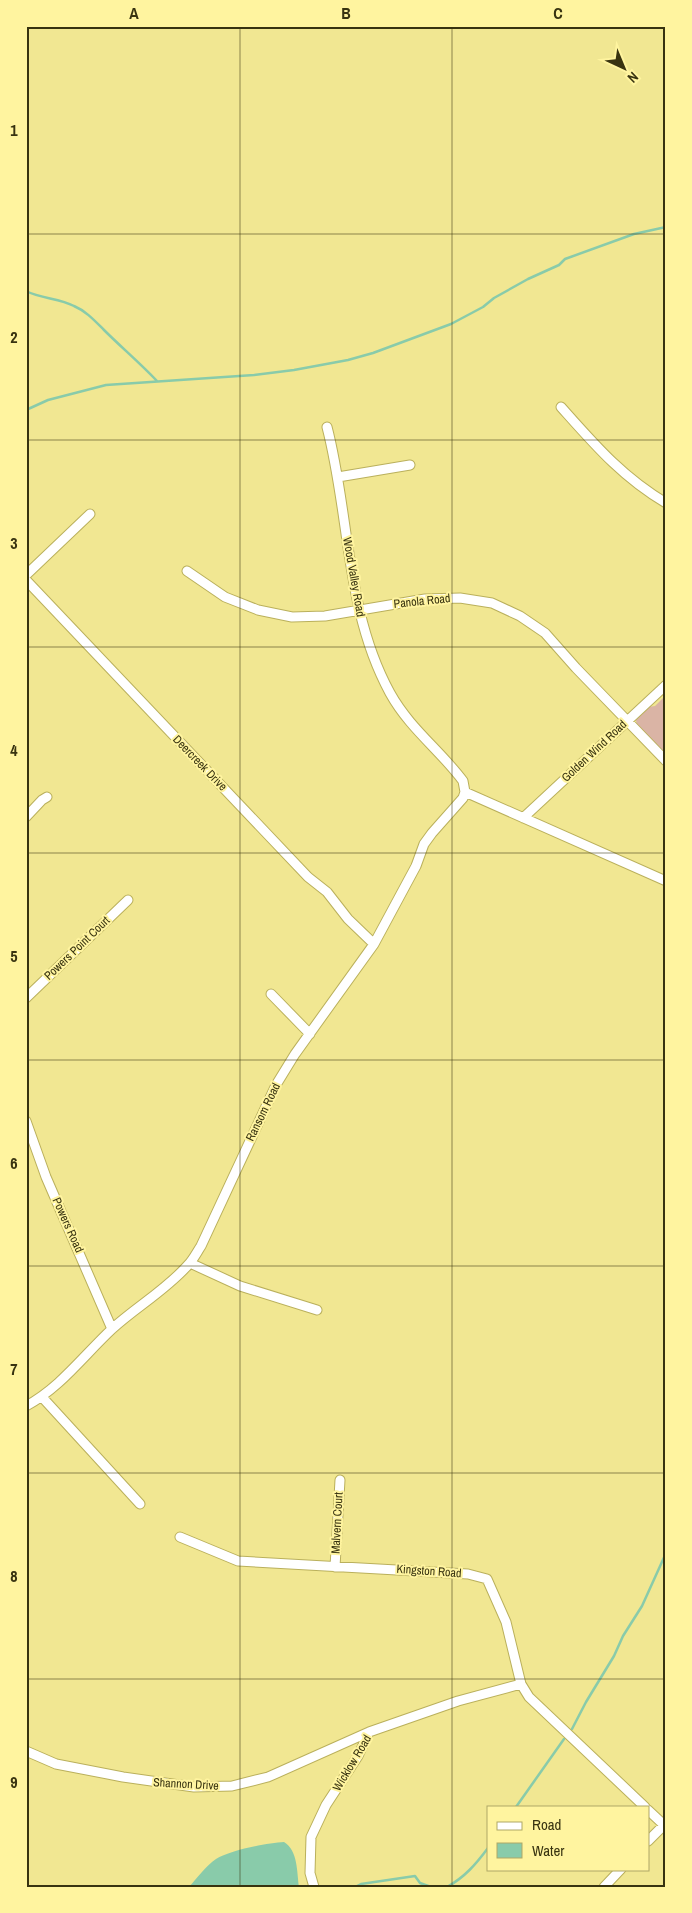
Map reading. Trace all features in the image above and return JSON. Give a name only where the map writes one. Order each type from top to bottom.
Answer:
[{"type":"street","points":[[561,407],[605,457],[630,478],[666,503]]},
{"type":"street","name":"Wood Valley Road","points":[[327,427],[338,478],[358,609],[369,646],[390,694],[409,722],[457,774],[465,790]]},
{"type":"street","points":[[338,478],[410,465]]},
{"type":"street","points":[[26,575],[90,514]]},
{"type":"street","name":"Panola Road","points":[[187,571],[225,597],[258,610],[292,616],[325,616],[425,599],[460,598],[492,603],[520,616],[545,633],[626,721],[666,761]]},
{"type":"street","name":"Deercreek Drive","points":[[26,580],[308,877],[327,892],[348,919],[374,944]]},
{"type":"street","name":"Golden Wind Road","points":[[523,818],[666,685]]},
{"type":"street","points":[[465,790],[523,818],[666,881]]},
{"type":"street","name":"Ransom Road","points":[[26,1406],[42,1397],[112,1329],[190,1264],[201,1246],[276,1085],[374,944],[416,866],[424,844],[457,807],[463,798],[465,790]]},
{"type":"street","points":[[26,817],[47,797]]},
{"type":"street","name":"Powers Point Court","points":[[26,998],[128,900]]},
{"type":"street","points":[[271,994],[310,1034]]},
{"type":"street","name":"Powers Road","points":[[26,1121],[46,1177],[112,1329]]},
{"type":"street","points":[[190,1264],[240,1286],[317,1310]]},
{"type":"street","points":[[42,1397],[140,1504]]},
{"type":"street","name":"Malvern Court","points":[[335,1567],[340,1480]]},
{"type":"street","name":"Kingston Road","points":[[180,1537],[238,1561],[387,1568],[468,1574],[487,1579],[506,1622],[521,1684],[529,1697],[644,1806]]},
{"type":"street","name":"Wicklow Road","points":[[314,1887],[310,1873],[311,1837],[326,1806],[358,1756],[369,1732],[458,1701],[521,1684]]},
{"type":"street","name":"Shannon Drive","points":[[26,1751],[56,1764],[131,1779],[194,1787],[232,1786],[268,1777],[369,1732]]},
{"type":"street","points":[[650,1812],[665,1824],[650,1839]]},
{"type":"street","points":[[604,1887],[620,1870]]},
{"type":"shaded area","points":[[666,695],[666,755],[637,726],[636,720],[648,707],[655,706]]},
{"type":"water","points":[[284,1842],[292,1850],[294,1856],[299,1887],[189,1887],[209,1865],[222,1856],[249,1848]]},
{"type":"waterway","points":[[26,410],[48,400],[106,385],[254,375],[294,370],[348,360],[373,353],[451,324],[528,279],[559,265],[565,259],[634,234],[666,227]]},
{"type":"waterway","points":[[26,291],[38,296],[68,303],[82,311],[94,320],[157,381]]},
{"type":"waterway","points":[[572,1729],[614,1656],[623,1636],[642,1606],[666,1553]]},
{"type":"waterway","points":[[517,1806],[564,1739]]},
{"type":"waterway","points":[[447,1887],[470,1870],[487,1849]]},
{"type":"waterway","points":[[355,1887],[361,1884],[415,1876],[420,1883],[431,1887]]}]
